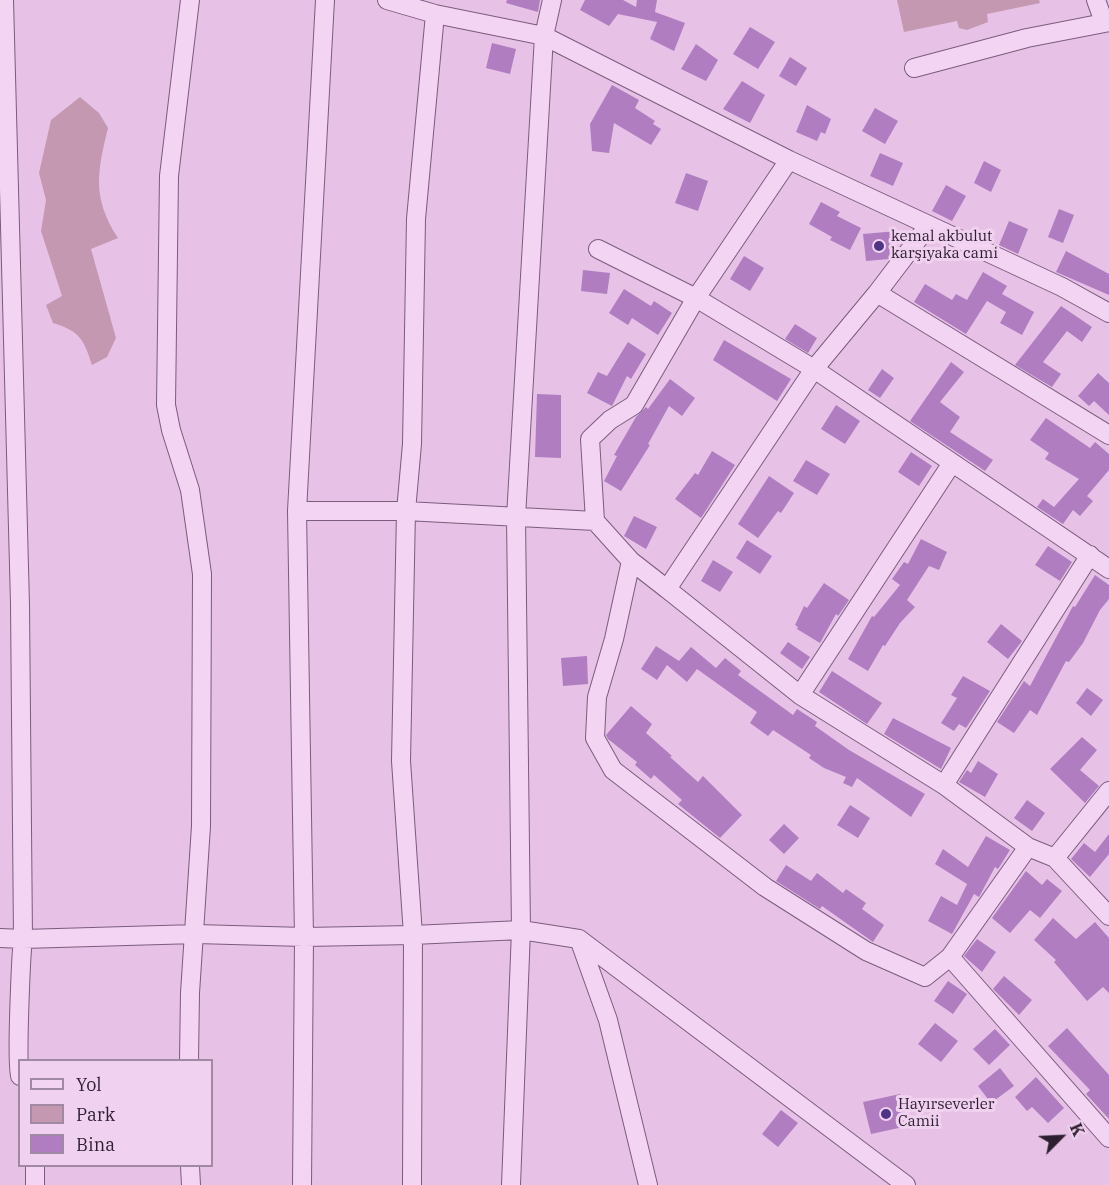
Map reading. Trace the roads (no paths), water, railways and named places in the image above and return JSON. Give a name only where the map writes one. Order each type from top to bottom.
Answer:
[{"type":"street","points":[[4,0],[6,288],[20,604],[23,939],[18,1059]]},
{"type":"street","points":[[189,1059],[190,993],[196,934],[201,826],[202,574],[190,490],[171,430],[166,405],[169,176],[190,0]]},
{"type":"street","points":[[302,1185],[304,937],[297,511],[325,0]]},
{"type":"street","points":[[387,0],[435,14],[544,36],[789,160],[1062,287],[1109,313]]},
{"type":"street","points":[[511,1185],[521,930],[516,517],[544,36],[552,0]]},
{"type":"street","points":[[914,68],[1027,38],[1106,22],[1096,0]]},
{"type":"street","points":[[412,1185],[412,935],[401,761],[406,511],[412,444],[416,219],[435,14]]},
{"type":"street","points":[[789,160],[696,298],[634,405],[610,420],[590,439],[595,521],[631,561],[800,695],[944,785],[1028,847],[1055,858],[1109,916]]},
{"type":"street","points":[[667,589],[814,369],[878,293],[928,226]]},
{"type":"street","points":[[598,249],[696,298],[814,369],[1109,569]]},
{"type":"street","points":[[878,293],[1109,435]]},
{"type":"street","points":[[800,695],[952,463]]},
{"type":"street","points":[[297,511],[406,511],[595,521]]},
{"type":"street","points":[[944,785],[1090,555]]},
{"type":"street","points":[[631,561],[614,639],[597,697],[595,738],[613,770],[765,887],[867,951],[925,977],[950,957],[1028,847]]},
{"type":"street","points":[[1055,858],[1109,791]]},
{"type":"street","points":[[0,938],[196,934],[304,937],[521,930],[579,939],[906,1185]]},
{"type":"street","points":[[579,939],[609,1020],[648,1185]]},
{"type":"street","points":[[950,957],[1109,1138]]},
{"type":"street","points":[[34,1167],[35,1185]]},
{"type":"street","points":[[190,1167],[191,1185]]},
{"type":"place","name":"kemal akbulut karşıyaka cami","points":[[879,246]]},
{"type":"place","name":"Hayırseverler Camii","points":[[886,1114]]}]
